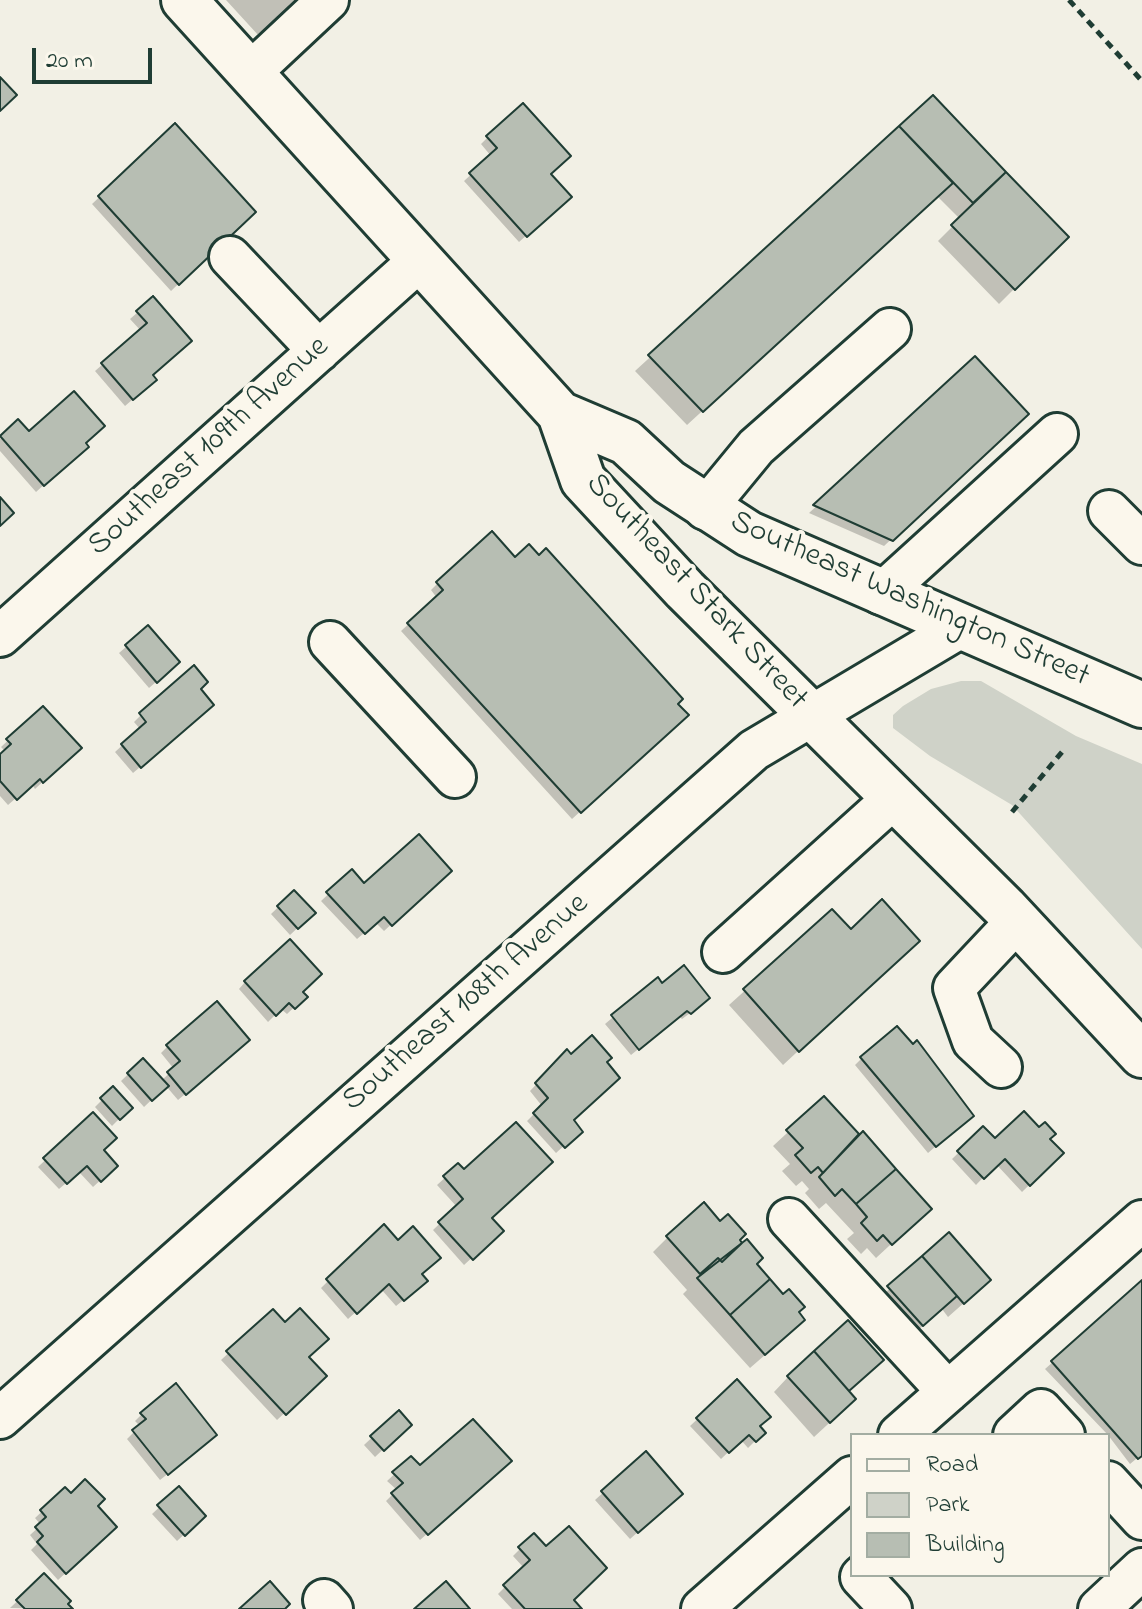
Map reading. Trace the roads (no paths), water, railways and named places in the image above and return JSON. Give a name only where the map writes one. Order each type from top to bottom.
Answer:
[{"type":"main road","name":"Southeast Stark Street","points":[[184,0],[560,414],[583,480],[809,716],[895,797],[1017,921],[1142,1055]]},
{"type":"main road","name":"Southeast Washington Street","points":[[560,414],[626,442],[669,482],[705,509],[749,534],[1142,705]]},
{"type":"street","points":[[250,73],[328,0]]},
{"type":"street","points":[[230,257],[319,351]]},
{"type":"street","name":"Southeast 109th Avenue","points":[[0,636],[420,260]]},
{"type":"street","points":[[705,509],[756,447],[890,329]]},
{"type":"street","points":[[881,594],[1057,434]]},
{"type":"street","points":[[1109,511],[1142,544]]},
{"type":"street","name":"Southeast 108th Avenue","points":[[0,1418],[754,750],[961,627]]},
{"type":"street","points":[[330,642],[455,777]]},
{"type":"street","points":[[723,952],[895,797]]},
{"type":"street","points":[[1001,1067],[973,1041],[954,988],[1017,921]]},
{"type":"street","points":[[789,1219],[948,1392]]},
{"type":"street","points":[[901,1433],[1142,1221]]},
{"type":"street","points":[[1016,1433],[1041,1410],[1062,1433]]},
{"type":"street","points":[[702,1609],[850,1479]]},
{"type":"street","points":[[1110,1484],[1142,1519]]},
{"type":"street","points":[[1099,1609],[1142,1569]]},
{"type":"street","points":[[861,1577],[891,1609]]}]
